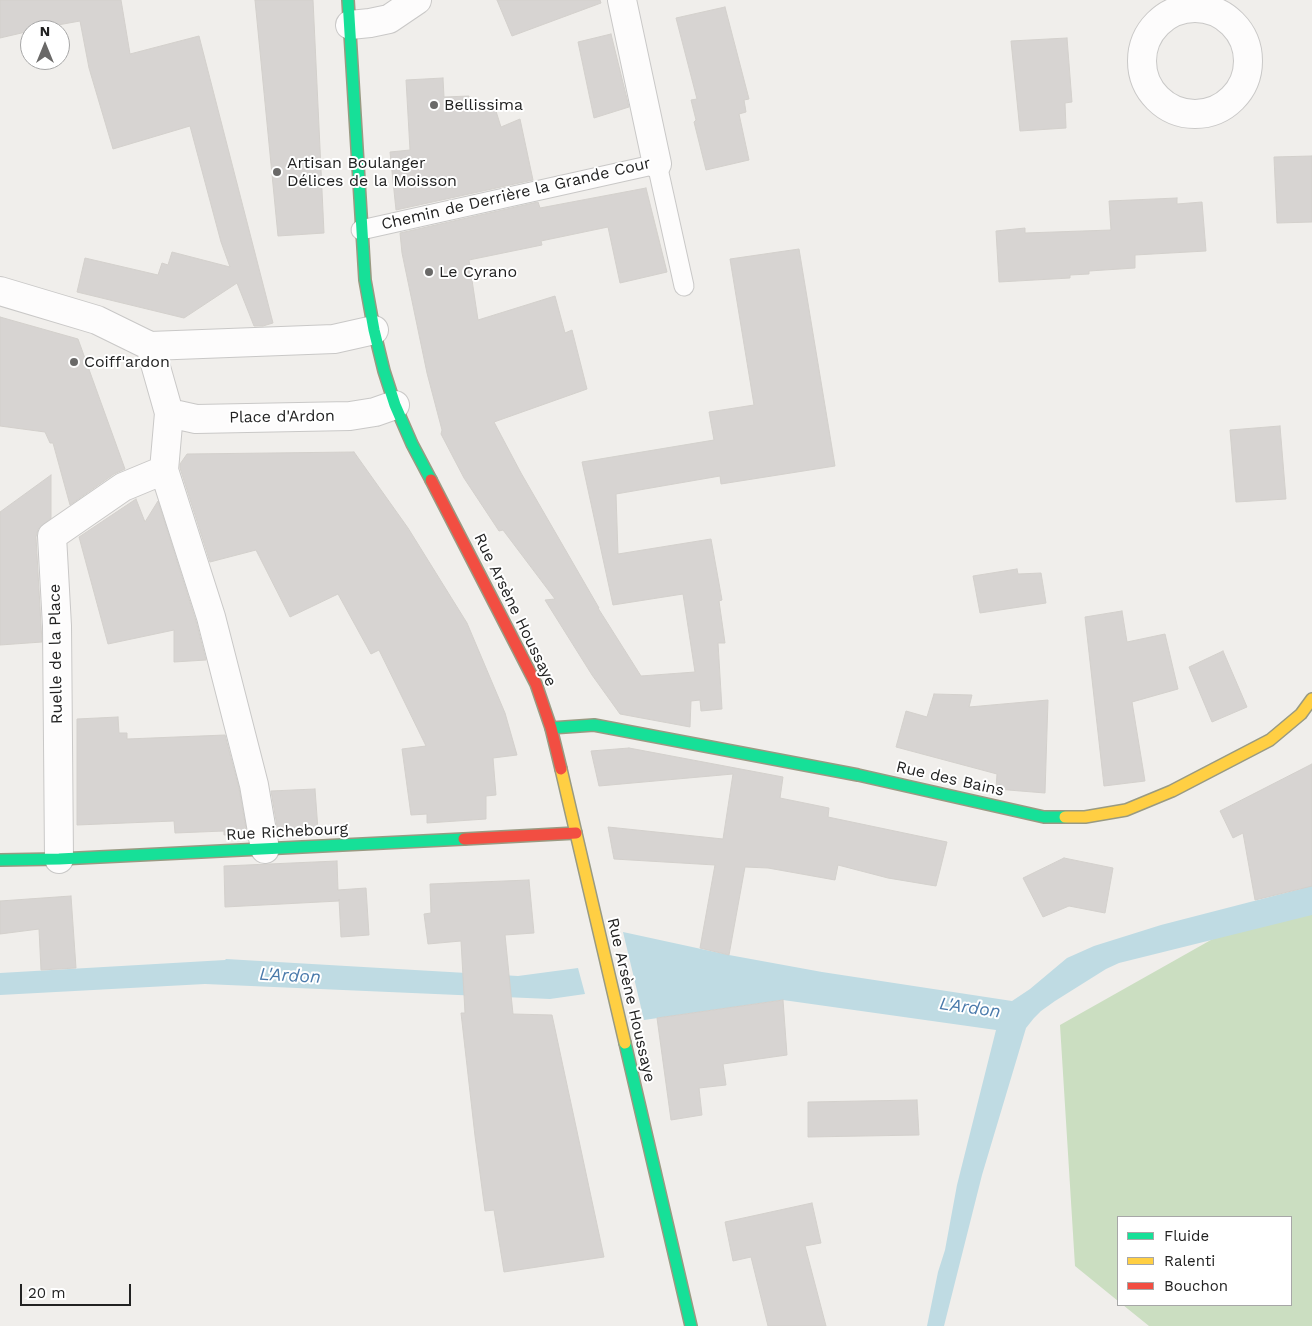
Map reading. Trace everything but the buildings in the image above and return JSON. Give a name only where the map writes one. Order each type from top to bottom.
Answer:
[{"type":"street","points":[[349,13],[370,23],[389,19],[417,0]]},
{"type":"street","name":"Chemin de Derrière la Grande Cour","points":[[622,0],[657,164]]},
{"type":"street","name":"Rue Arsène Houssaye","points":[[349,13],[361,230],[365,280],[374,330],[396,406],[412,444],[536,684],[551,728],[691,1326]]},
{"type":"street","points":[[0,291],[97,320],[150,346],[334,339],[374,330]]},
{"type":"street","points":[[150,346],[168,414],[164,470],[211,617],[254,785],[265,849]]},
{"type":"street","name":"Place d'Ardon","points":[[168,414],[196,419],[350,416],[396,406]]},
{"type":"street","name":"Ruelle de la Place","points":[[59,859],[57,626],[52,536],[123,487],[164,470]]},
{"type":"street","name":"Rue des Bains","points":[[551,728],[594,725],[858,775],[1044,817],[1086,817],[1126,810],[1172,791],[1270,740],[1301,714],[1312,699]]},
{"type":"street","name":"Rue Richebourg","points":[[0,860],[59,859],[576,833]]},
{"type":"lane","name":"Chemin de Derrière la Grande Cour","points":[[361,230],[657,164]]},
{"type":"lane","points":[[657,164],[684,286]]},
{"type":"green space","points":[[1312,883],[1312,1326],[1149,1326],[1124,1306],[1292,1306],[1292,1216],[1117,1216],[1117,1300],[1075,1266],[1060,1025]]},
{"type":"water","name":"L'Ardon","points":[[1312,886],[1312,915],[1119,963],[1055,1001],[1034,1018],[1026,1028],[982,1175],[944,1326],[927,1326],[938,1272],[945,1250],[957,1185],[996,1030],[783,1000],[644,1020],[623,932],[729,955],[822,972],[1012,1001],[1030,989],[1067,958],[1094,946],[1161,925]]},
{"type":"water","name":"L'Ardon","points":[[226,959],[518,976],[578,968],[585,994],[550,999],[205,984],[0,995],[0,973]]},
{"type":"traffic: fast","points":[[348,0],[365,280],[374,330],[395,405],[412,444],[431,480]]},
{"type":"traffic: fast","points":[[551,728],[594,725],[858,775],[1044,817],[1065,817]]},
{"type":"traffic: fast","points":[[0,860],[59,859],[464,839]]},
{"type":"traffic: fast","points":[[625,1043],[691,1326]]},
{"type":"traffic: slow","points":[[1065,817],[1085,817],[1126,810],[1172,791],[1270,740],[1301,714],[1312,699]]},
{"type":"traffic: slow","points":[[561,769],[625,1043]]},
{"type":"traffic: jam","points":[[431,480],[536,684],[551,728],[561,769]]},
{"type":"traffic: jam","points":[[464,839],[576,833]]},
{"type":"place","name":"Bellissima","points":[[434,105]]},
{"type":"place","name":"Artisan Boulanger Délices de la Moisson","points":[[277,172]]},
{"type":"place","name":"Le Cyrano","points":[[429,272]]},
{"type":"place","name":"Coiff'ardon","points":[[74,362]]}]
